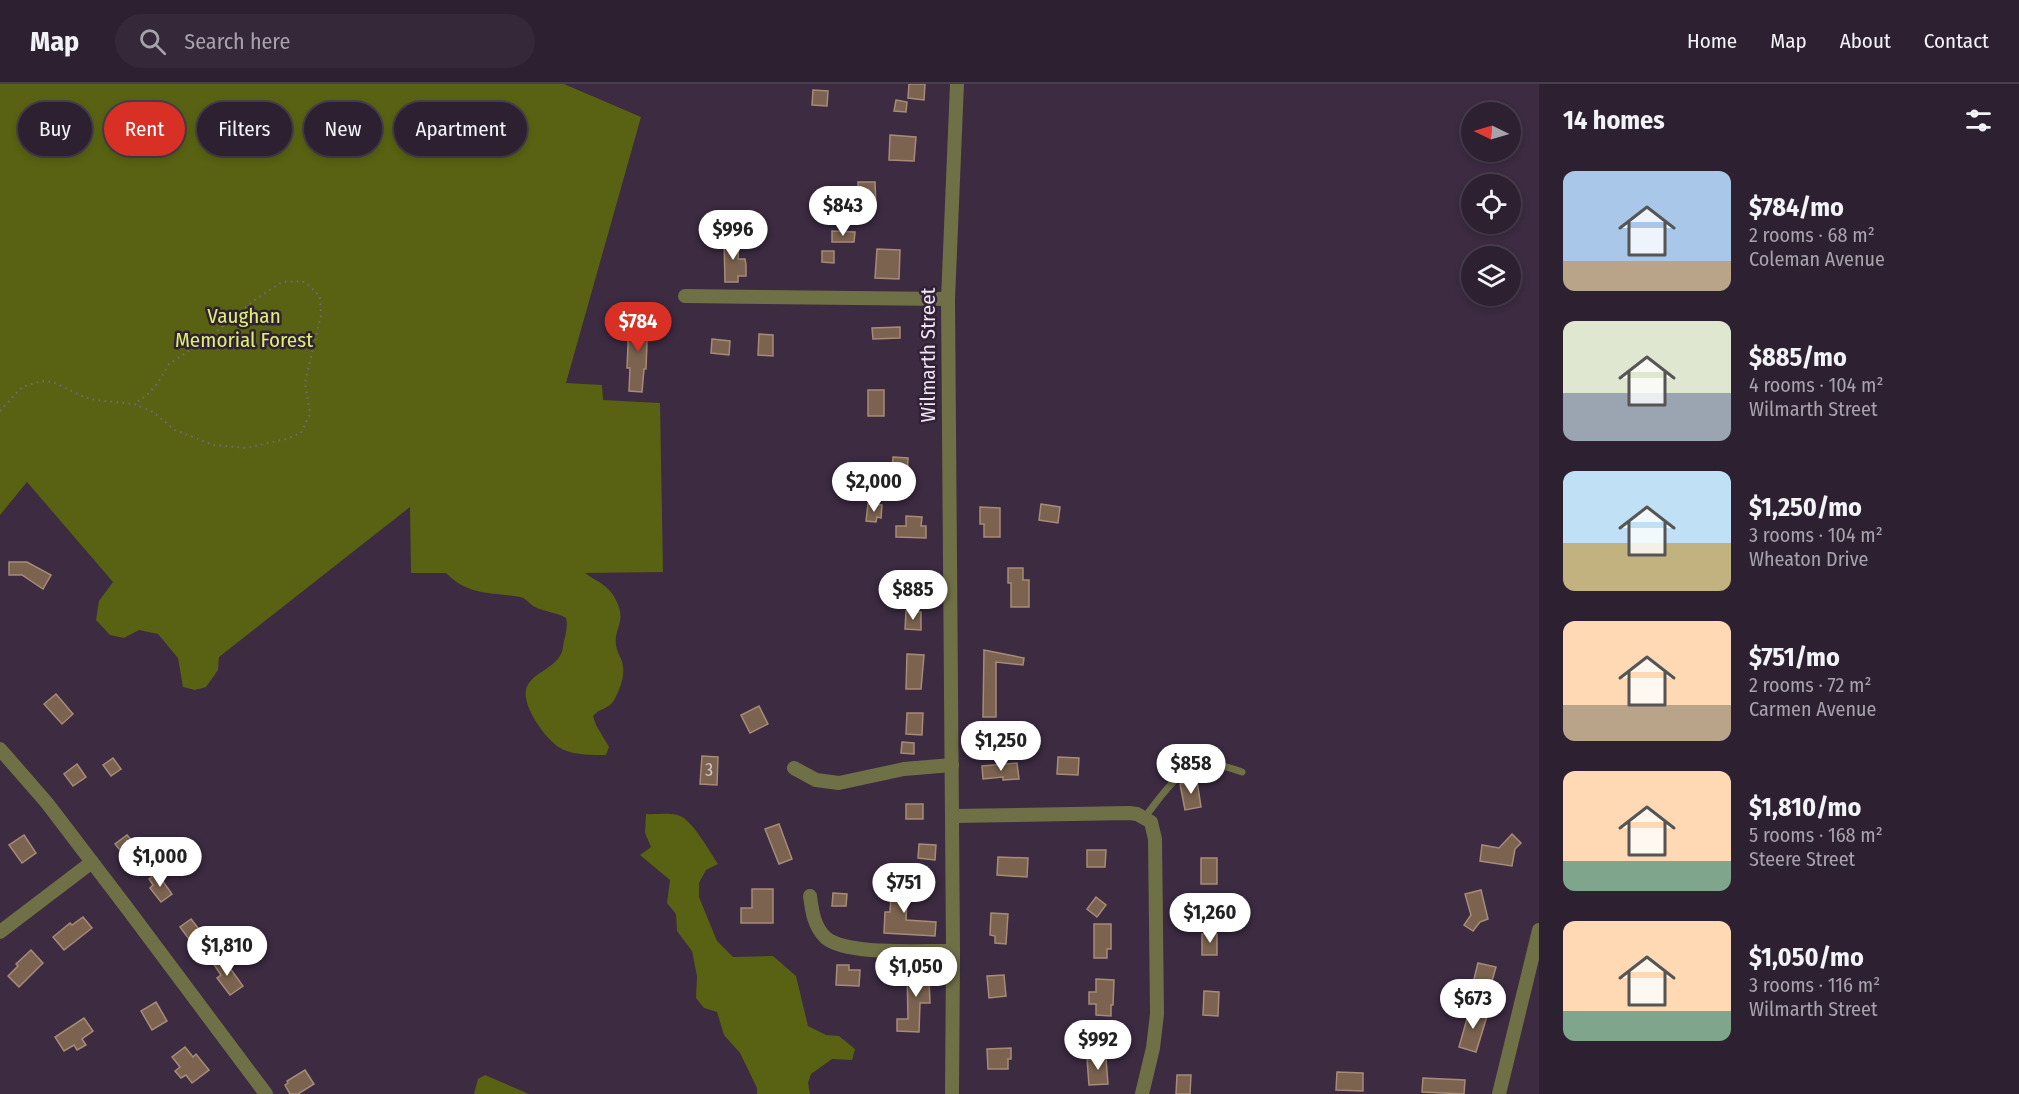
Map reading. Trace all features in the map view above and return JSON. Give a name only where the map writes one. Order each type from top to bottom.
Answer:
[{"type":"street","name":"Wilmarth Street","points":[[952,1094],[948,299],[957,84]]},
{"type":"street","points":[[685,296],[948,299]]},
{"type":"street","points":[[0,749],[47,803],[266,1094]]},
{"type":"street","points":[[794,768],[816,780],[839,783],[904,769],[952,765]]},
{"type":"street","points":[[952,816],[1129,813],[1145,817],[1151,822],[1155,839],[1157,1014],[1153,1048],[1142,1094]]},
{"type":"street","points":[[0,932],[92,862]]},
{"type":"street","points":[[810,896],[816,924],[825,937],[838,945],[857,949],[953,951]]},
{"type":"street","points":[[1499,1094],[1539,930]]},
{"type":"lane","points":[[1145,817],[1179,776],[1193,768],[1206,764],[1217,764],[1242,771]]},
{"type":"path","points":[[0,411],[22,387],[32,382],[42,381],[52,382],[96,400],[134,404],[153,412],[175,430],[213,445],[246,448],[286,439],[301,433],[310,414],[304,383],[321,315],[320,297],[312,287],[302,281],[282,282],[253,301],[211,336],[169,364],[157,384],[134,404]]},
{"type":"green space","name":"Vaughan Memorial Forest","points":[[0,84],[564,84],[641,117],[566,383],[602,385],[603,400],[660,403],[663,572],[585,573],[610,591],[616,600],[620,614],[616,645],[623,664],[622,681],[612,703],[593,716],[609,747],[606,755],[564,750],[544,733],[528,706],[526,690],[528,684],[553,664],[561,654],[566,618],[535,607],[522,598],[463,586],[446,573],[411,573],[410,507],[219,657],[218,670],[206,687],[195,690],[183,687],[178,658],[158,634],[139,630],[124,638],[110,635],[96,620],[99,601],[113,582],[27,482],[0,515]]},
{"type":"green space","points":[[646,814],[672,814],[685,819],[718,864],[706,870],[699,883],[699,897],[717,941],[733,957],[773,956],[796,976],[808,1026],[826,1035],[839,1036],[855,1049],[852,1060],[832,1059],[811,1074],[808,1083],[810,1094],[757,1094],[757,1088],[740,1053],[724,1035],[717,1012],[704,1008],[696,998],[697,976],[692,951],[677,931],[676,914],[667,903],[670,880],[640,855],[651,847],[645,833]]},
{"type":"green space","points":[[485,1075],[529,1094],[474,1094],[478,1079]]},
{"type":"building","points":[[909,84],[925,84],[924,100],[908,98]]},
{"type":"building","points":[[813,90],[828,91],[827,106],[812,105]]},
{"type":"building","points":[[896,100],[907,102],[906,112],[894,111]]},
{"type":"building","points":[[890,135],[916,137],[914,161],[889,160]]},
{"type":"building","points":[[858,182],[875,182],[876,208],[859,208]]},
{"type":"building","points":[[832,231],[855,232],[854,242],[832,242]]},
{"type":"building","points":[[724,239],[739,239],[738,259],[745,259],[746,276],[738,276],[738,282],[725,282]]},
{"type":"building","points":[[877,249],[900,250],[899,279],[875,278]]},
{"type":"building","points":[[822,251],[834,251],[834,263],[822,262]]},
{"type":"building","points":[[635,313],[648,315],[646,369],[644,369],[642,392],[629,391],[628,336],[633,336]]},
{"type":"building","points":[[900,327],[900,338],[873,339],[872,328]]},
{"type":"building","points":[[759,334],[773,335],[773,356],[758,355]]},
{"type":"building","points":[[712,339],[730,341],[729,355],[711,353]]},
{"type":"building","points":[[868,390],[884,390],[884,416],[868,416]]},
{"type":"building","points":[[893,457],[908,458],[907,477],[892,476]]},
{"type":"building","points":[[868,504],[882,505],[881,518],[877,517],[876,522],[866,521]]},
{"type":"building","points":[[1041,504],[1060,507],[1058,523],[1039,520]]},
{"type":"building","points":[[980,507],[1000,508],[1000,537],[984,537],[984,524],[980,524]]},
{"type":"building","points":[[906,516],[922,517],[921,526],[926,526],[926,538],[896,537],[896,526],[906,526]]},
{"type":"building","points":[[9,562],[27,562],[51,575],[43,589],[22,575],[9,575]]},
{"type":"building","points":[[1008,568],[1023,568],[1023,580],[1029,580],[1029,607],[1011,607],[1011,583],[1008,583]]},
{"type":"building","points":[[906,611],[921,612],[921,630],[905,629]]},
{"type":"building","points":[[984,650],[1024,658],[1023,665],[996,662],[996,717],[983,717]]},
{"type":"building","points":[[907,654],[924,655],[921,689],[906,689]]},
{"type":"building","points":[[56,694],[73,714],[62,724],[44,704]]},
{"type":"building","points":[[759,706],[768,724],[750,733],[741,715]]},
{"type":"building","points":[[907,713],[923,713],[922,735],[906,734]]},
{"type":"building","points":[[902,742],[914,743],[914,754],[901,753]]},
{"type":"building","points":[[702,756],[718,757],[717,785],[700,784]]},
{"type":"building","points":[[1058,757],[1079,758],[1078,775],[1057,774]]},
{"type":"building","points":[[113,758],[121,769],[111,776],[103,765]]},
{"type":"building","points":[[1017,763],[1019,779],[1003,780],[1003,777],[983,779],[982,766]]},
{"type":"building","points":[[77,764],[86,777],[73,786],[64,774]]},
{"type":"building","points":[[1197,781],[1201,807],[1185,810],[1180,784]]},
{"type":"building","points":[[906,804],[923,804],[923,819],[906,819]]},
{"type":"building","points":[[779,824],[792,859],[779,864],[765,829]]},
{"type":"building","points":[[1512,834],[1521,843],[1515,849],[1512,866],[1480,861],[1482,845],[1499,848]]},
{"type":"building","points":[[24,835],[36,853],[22,863],[9,845]]},
{"type":"building","points":[[127,835],[139,849],[127,859],[115,844]]},
{"type":"building","points":[[919,844],[936,845],[935,860],[918,858]]},
{"type":"building","points":[[1087,850],[1106,850],[1105,867],[1087,867]]},
{"type":"building","points":[[998,857],[1028,858],[1027,877],[997,875]]},
{"type":"building","points":[[1201,858],[1217,858],[1217,884],[1201,884]]},
{"type":"building","points":[[157,873],[172,894],[161,902],[150,888],[153,885],[149,879]]},
{"type":"building","points":[[892,877],[908,878],[906,920],[936,922],[935,936],[884,933],[885,912],[890,912]]},
{"type":"building","points":[[752,889],[773,889],[773,923],[741,923],[741,908],[752,908]]},
{"type":"building","points":[[1481,890],[1488,919],[1480,922],[1473,931],[1464,925],[1471,915],[1465,894]]},
{"type":"building","points":[[833,893],[847,894],[846,906],[832,906]]},
{"type":"building","points":[[1096,897],[1106,905],[1097,917],[1087,909]]},
{"type":"building","points":[[991,913],[1008,914],[1006,944],[995,943],[995,936],[990,935]]},
{"type":"building","points":[[83,917],[92,928],[64,950],[53,937],[70,923],[72,925]]},
{"type":"building","points":[[191,919],[202,933],[191,942],[180,927]]},
{"type":"building","points":[[1094,924],[1111,924],[1111,949],[1107,949],[1107,958],[1094,958]]},
{"type":"building","points":[[1202,934],[1217,934],[1217,955],[1202,955]]},
{"type":"building","points":[[31,950],[43,963],[19,987],[8,976],[18,966],[16,964]]},
{"type":"building","points":[[222,957],[243,986],[230,995],[217,978],[221,975],[213,963]]},
{"type":"building","points":[[1478,963],[1496,967],[1490,988],[1473,983]]},
{"type":"building","points":[[837,965],[849,965],[849,970],[860,970],[859,986],[836,985]]},
{"type":"building","points":[[933,968],[933,980],[929,980],[930,1003],[920,1003],[919,1032],[897,1031],[897,1019],[908,1019],[907,969]]},
{"type":"building","points":[[1004,975],[1006,996],[989,998],[987,976]]},
{"type":"building","points":[[1096,979],[1114,980],[1111,1016],[1096,1015],[1096,1004],[1089,1004],[1089,992],[1096,992]]},
{"type":"building","points":[[1204,991],[1219,992],[1218,1016],[1203,1015]]},
{"type":"building","points":[[156,1002],[167,1021],[152,1030],[141,1011]]},
{"type":"building","points":[[1470,1008],[1488,1013],[1476,1052],[1459,1047]]},
{"type":"building","points":[[84,1018],[93,1031],[82,1039],[86,1045],[77,1050],[74,1045],[64,1051],[55,1037]]},
{"type":"building","points":[[185,1047],[193,1057],[196,1054],[209,1070],[192,1083],[186,1075],[181,1078],[175,1071],[180,1067],[172,1057]]},
{"type":"building","points":[[1011,1048],[1008,1069],[988,1069],[987,1049]]},
{"type":"building","points":[[1106,1058],[1108,1084],[1089,1085],[1087,1059]]},
{"type":"building","points":[[305,1070],[314,1084],[298,1094],[290,1094],[285,1085],[287,1081]]},
{"type":"building","points":[[1337,1072],[1363,1073],[1363,1091],[1336,1090]]},
{"type":"building","points":[[1177,1075],[1191,1075],[1190,1094],[1176,1094]]},
{"type":"building","points":[[1423,1078],[1465,1080],[1464,1094],[1422,1092]]}]
